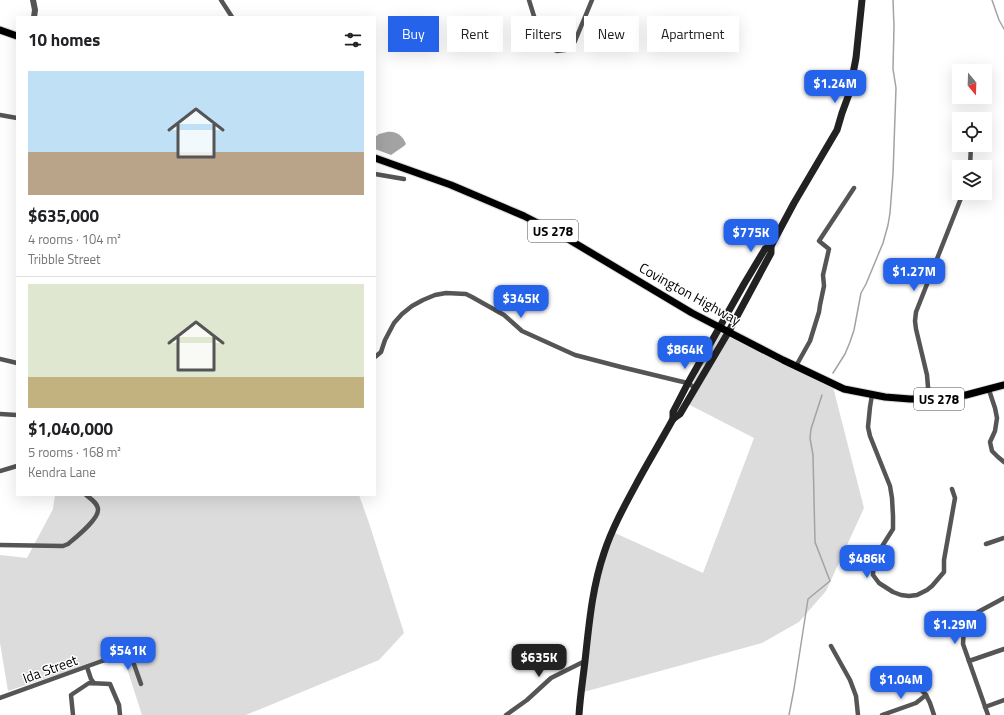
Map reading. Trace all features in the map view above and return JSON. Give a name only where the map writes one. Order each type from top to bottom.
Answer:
[{"type":"main road","points":[[579,715],[595,590],[604,553],[628,500],[673,419],[680,414],[729,332],[771,253],[771,246],[794,202],[837,130],[848,94],[856,58],[862,0]]},
{"type":"main road","points":[[0,30],[16,36]]},
{"type":"main road","name":"Covington Highway","points":[[376,158],[451,185],[524,216],[563,236],[692,313],[844,389],[872,396],[897,399],[929,399],[966,395],[1004,385]]},
{"type":"main road","points":[[673,419],[673,412],[744,284],[765,249],[771,246]]},
{"type":"street","points":[[33,0],[35,10],[34,16]]},
{"type":"street","points":[[221,0],[231,16]]},
{"type":"street","points":[[529,0],[542,42],[549,48],[557,51],[565,50],[572,46],[576,41],[592,0]]},
{"type":"street","points":[[0,115],[16,118]]},
{"type":"street","points":[[376,174],[404,179]]},
{"type":"street","points":[[796,366],[810,341],[819,312],[824,286],[823,275],[829,249],[819,242],[854,188]]},
{"type":"street","points":[[929,399],[927,375],[916,328],[916,312],[960,200]]},
{"type":"street","points":[[376,356],[381,352],[385,340],[394,323],[412,306],[434,295],[446,293],[466,294],[504,315],[522,331],[575,355],[688,384],[695,388]]},
{"type":"street","points":[[0,359],[16,363]]},
{"type":"street","points":[[989,390],[997,418],[995,431],[990,442],[992,450],[1004,462]]},
{"type":"street","points":[[872,396],[868,427],[870,436],[890,486],[893,516],[893,528],[874,559],[873,574],[879,583],[901,595],[917,595],[932,586],[944,572],[944,560],[955,498],[952,490]]},
{"type":"street","points":[[0,414],[16,415]]},
{"type":"street","points":[[0,471],[16,466]]},
{"type":"street","points":[[0,545],[63,546],[68,544],[95,518],[98,510],[96,504],[87,496]]},
{"type":"street","points":[[986,544],[1004,538]]},
{"type":"street","points":[[988,715],[963,644],[964,628],[978,612],[1004,598]]},
{"type":"street","points":[[831,646],[850,680],[856,696],[858,715]]},
{"type":"street","points":[[969,661],[1004,649]]},
{"type":"street","name":"Ida Street","points":[[0,698],[130,653],[141,684]]},
{"type":"street","points":[[506,715],[527,700],[550,678],[585,661]]},
{"type":"street","points":[[87,667],[94,683]]},
{"type":"street","points":[[906,673],[926,695],[934,715]]},
{"type":"street","points":[[73,715],[71,695],[89,683],[110,684],[119,705],[120,715]]},
{"type":"street","points":[[882,715],[916,703],[926,695]]},
{"type":"street","points":[[985,707],[1004,700]]},
{"type":"shaded area","points":[[393,132],[403,138],[406,144],[391,155],[376,149],[376,136],[379,134]]},
{"type":"shaded area","points":[[720,327],[782,359],[831,379],[864,508],[826,591],[799,622],[762,643],[580,693],[596,580],[615,533],[703,573],[754,438],[684,402]]},
{"type":"shaded area","points":[[55,496],[359,496],[404,633],[379,660],[246,715],[142,715],[122,653],[8,691],[0,643],[0,555],[27,558],[53,509]]},
{"type":"waterway","points":[[833,373],[845,354],[850,342],[854,330],[861,293],[883,243],[890,213],[896,88],[893,69],[893,0]]},
{"type":"waterway","points":[[992,0],[1004,29]]},
{"type":"waterway","points":[[789,715],[808,599],[830,581],[815,542],[813,455],[810,438],[811,429],[822,395]]}]
